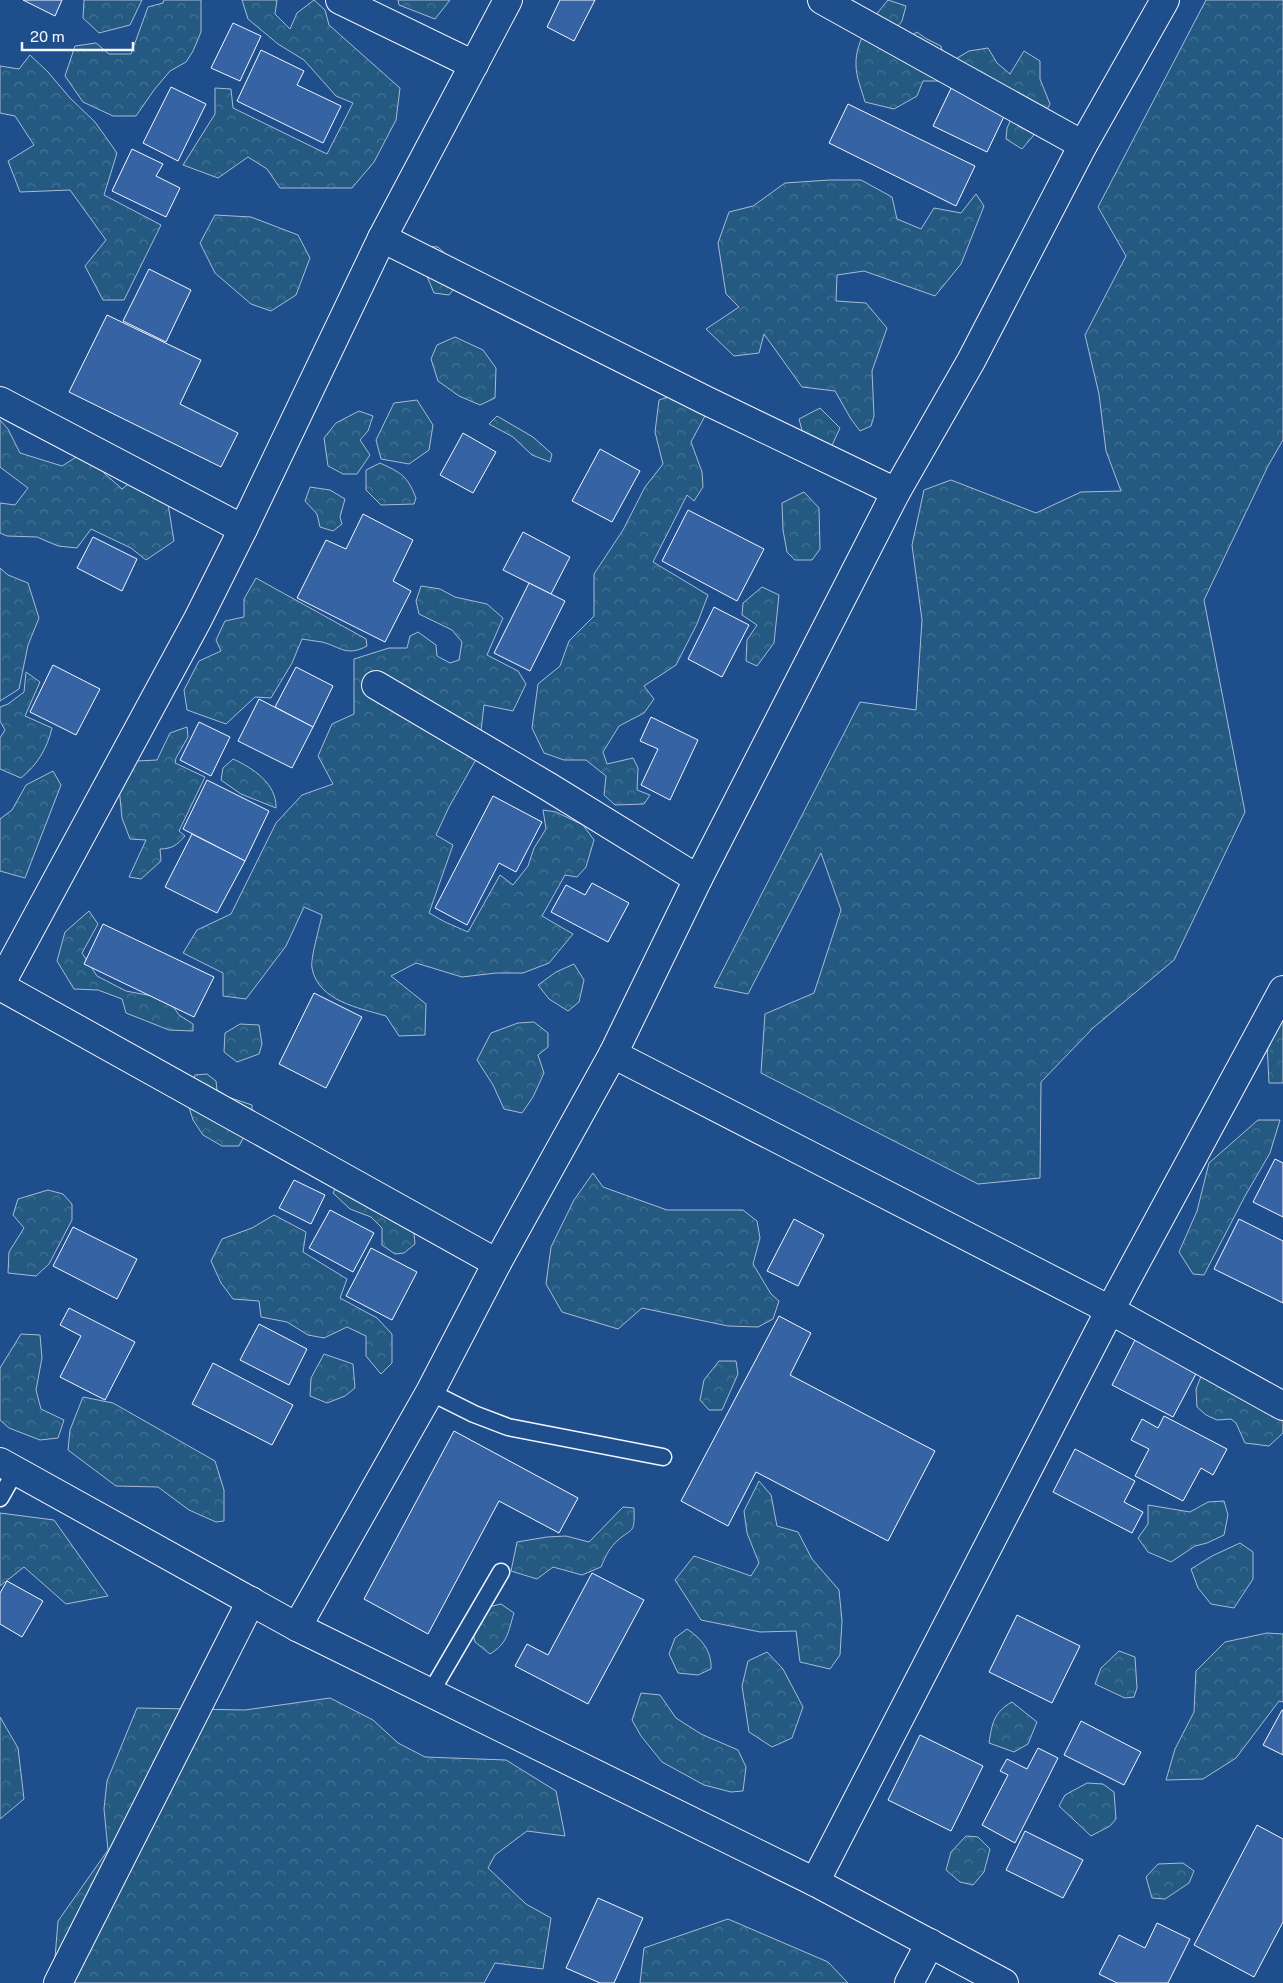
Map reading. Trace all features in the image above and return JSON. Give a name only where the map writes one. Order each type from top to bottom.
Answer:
[{"type":"street","points":[[340,0],[474,65]]},
{"type":"street","points":[[497,1264],[0,986],[8,949],[198,619],[382,238],[508,0]]},
{"type":"street","points":[[822,0],[1084,145]]},
{"type":"street","points":[[297,1627],[430,1392],[497,1264],[614,1054],[698,879],[896,492],[971,361],[1084,145],[1165,0]]},
{"type":"street","points":[[382,238],[705,400],[896,492]]},
{"type":"street","points":[[0,401],[243,529]]},
{"type":"street","points":[[376,685],[549,787],[698,879]]},
{"type":"street","points":[[816,1882],[1110,1310],[1283,990]]},
{"type":"street","points":[[614,1054],[1110,1310],[1283,1406]]},
{"type":"street","points":[[8,1466],[297,1627],[816,1882],[1004,1983]]},
{"type":"street","points":[[58,1983],[251,1601]]},
{"type":"street","points":[[909,1983],[930,1943]]},
{"type":"lane","points":[[430,1392],[474,1414],[508,1427],[663,1457]]},
{"type":"lane","points":[[0,1498],[8,1466]]},
{"type":"lane","points":[[431,1692],[501,1572]]},
{"type":"green space","points":[[84,0],[142,0],[130,25],[99,33],[83,18]]},
{"type":"green space","points":[[164,0],[201,0],[201,32],[186,62],[170,71],[136,116],[113,116],[83,102],[65,76],[75,46],[96,43],[109,54],[131,54],[148,7],[163,3]]},
{"type":"green space","points":[[242,0],[277,0],[275,14],[290,29],[297,13],[314,0],[325,10],[329,25],[400,88],[396,120],[374,162],[352,188],[280,188],[267,169],[248,157],[218,178],[183,165],[215,114],[215,88],[231,89],[233,108],[327,154],[353,103],[336,96],[304,60],[278,44],[248,19]]},
{"type":"green space","points":[[398,0],[450,0],[435,19],[399,5]]},
{"type":"green space","points":[[888,0],[906,6],[902,21],[893,32],[904,41],[917,32],[941,46],[943,55],[954,60],[969,51],[988,48],[997,63],[1010,74],[1024,51],[1040,61],[1040,79],[1050,104],[1033,136],[1022,149],[1006,139],[1007,128],[1017,107],[945,81],[923,81],[917,96],[894,109],[865,102],[856,70],[858,47],[871,22]]},
{"type":"green space","points":[[1206,0],[1283,0],[1283,440],[1268,466],[1204,600],[1245,812],[1174,960],[1093,1028],[1041,1082],[1040,1178],[978,1184],[761,1073],[765,1014],[814,993],[841,910],[821,853],[748,994],[714,987],[860,702],[916,710],[922,620],[912,545],[924,490],[951,480],[1036,513],[1081,492],[1121,491],[1106,451],[1099,394],[1085,335],[1126,256],[1098,207]]},
{"type":"green space","points":[[30,55],[95,122],[117,153],[104,195],[161,225],[124,300],[103,300],[85,266],[106,240],[70,190],[20,192],[8,161],[34,145],[15,116],[0,113],[0,66],[19,69]]},
{"type":"green space","points":[[861,180],[892,197],[897,219],[921,229],[934,208],[961,213],[976,194],[984,206],[961,264],[935,296],[864,271],[837,275],[836,301],[866,303],[887,328],[872,371],[874,416],[871,426],[860,431],[835,391],[802,387],[764,334],[759,353],[734,356],[706,329],[739,307],[726,294],[718,243],[729,212],[753,206],[785,183]]},
{"type":"green space","points":[[215,215],[251,217],[298,235],[310,258],[296,295],[271,311],[251,304],[215,273],[200,243]]},
{"type":"green space","points":[[423,246],[438,247],[454,262],[461,280],[449,295],[434,293],[426,274]]},
{"type":"green space","points":[[455,337],[483,350],[496,368],[495,398],[480,405],[459,396],[438,381],[431,359],[437,345]]},
{"type":"green space","points":[[686,391],[706,414],[691,442],[702,472],[703,487],[694,501],[687,495],[653,562],[708,595],[697,624],[676,665],[644,686],[654,699],[644,713],[619,726],[603,752],[607,764],[633,758],[638,768],[637,790],[650,795],[644,804],[615,805],[604,795],[606,776],[586,760],[564,760],[544,753],[532,728],[538,684],[560,666],[569,641],[594,616],[594,574],[623,530],[645,487],[663,464],[655,432],[659,400]]},
{"type":"green space","points":[[417,400],[433,425],[429,450],[409,464],[381,459],[376,440],[394,403]]},
{"type":"green space","points":[[820,408],[840,428],[828,454],[803,434],[799,419]]},
{"type":"green space","points":[[359,411],[373,416],[368,431],[360,440],[370,455],[357,474],[343,474],[328,466],[324,438],[336,423]]},
{"type":"green space","points":[[497,416],[533,437],[552,454],[550,462],[532,455],[513,437],[489,424]]},
{"type":"green space","points":[[0,420],[8,429],[20,453],[62,466],[81,454],[98,461],[104,473],[122,489],[140,475],[167,498],[174,541],[146,560],[131,548],[91,529],[77,548],[58,546],[37,537],[7,536],[0,533],[0,503],[15,505],[28,488],[0,467]]},
{"type":"green space","points":[[380,463],[398,472],[406,479],[416,498],[414,504],[381,505],[366,490],[366,470]]},
{"type":"green space","points":[[310,487],[330,490],[345,499],[340,517],[342,524],[333,531],[320,527],[317,514],[305,501]]},
{"type":"green space","points":[[804,492],[819,508],[820,549],[812,560],[795,560],[787,552],[783,530],[782,503]]},
{"type":"green space","points":[[0,568],[8,575],[28,583],[39,618],[28,645],[19,689],[0,701]]},
{"type":"green space","points":[[256,578],[366,639],[367,646],[349,651],[322,642],[302,639],[292,663],[271,698],[255,697],[226,724],[187,710],[184,690],[199,661],[221,651],[216,640],[225,621],[244,617],[244,599]]},
{"type":"green space","points":[[421,586],[440,589],[455,597],[487,604],[503,618],[487,655],[518,671],[526,684],[513,711],[484,705],[478,756],[449,807],[436,835],[453,845],[429,913],[468,932],[500,875],[513,885],[528,866],[534,848],[546,829],[543,810],[556,812],[583,825],[594,840],[586,867],[577,877],[565,875],[542,916],[573,934],[549,963],[523,973],[496,973],[462,977],[416,963],[391,976],[426,1004],[425,1035],[399,1036],[386,1016],[352,1006],[331,996],[322,988],[316,979],[312,964],[322,915],[304,907],[286,946],[246,999],[223,996],[223,973],[183,953],[197,930],[231,914],[276,823],[302,795],[333,784],[318,756],[332,724],[354,714],[354,659],[389,648],[407,648],[410,636],[418,632],[436,645],[437,656],[450,663],[459,660],[462,642],[452,630],[419,614],[416,601]]},
{"type":"green space","points":[[762,587],[779,595],[774,643],[757,666],[746,661],[747,640],[757,625],[742,615],[743,603]]},
{"type":"green space","points":[[26,672],[40,682],[25,716],[52,728],[41,756],[21,778],[0,769],[0,738],[5,730],[0,721],[0,707],[8,704],[24,692]]},
{"type":"green space","points":[[187,727],[188,737],[175,763],[205,777],[179,831],[185,836],[174,846],[160,849],[161,861],[141,879],[129,877],[146,840],[130,839],[122,818],[118,777],[137,761],[157,760],[170,733]]},
{"type":"green space","points":[[233,759],[256,772],[268,784],[273,791],[276,808],[241,794],[221,780],[223,768]]},
{"type":"green space","points":[[53,771],[61,785],[25,878],[0,871],[0,819],[12,810],[26,785]]},
{"type":"green space","points":[[89,911],[98,924],[82,953],[97,976],[126,991],[168,999],[179,1015],[193,1024],[193,1031],[169,1030],[126,1013],[122,999],[98,990],[74,989],[57,961],[65,932]]},
{"type":"green space","points":[[574,964],[584,980],[579,1002],[568,1011],[549,999],[538,985],[556,972]]},
{"type":"green space","points":[[1283,1013],[1283,1083],[1269,1083],[1267,1044]]},
{"type":"green space","points":[[534,1022],[548,1033],[548,1047],[538,1055],[544,1073],[533,1097],[522,1113],[504,1109],[493,1085],[477,1060],[491,1033],[518,1023]]},
{"type":"green space","points":[[240,1024],[259,1025],[262,1044],[259,1054],[237,1062],[224,1052],[225,1033]]},
{"type":"green space","points":[[207,1074],[216,1081],[217,1090],[228,1097],[252,1105],[252,1122],[239,1146],[222,1146],[203,1135],[193,1120],[186,1098],[195,1075]]},
{"type":"green space","points":[[1258,1120],[1280,1120],[1270,1153],[1245,1196],[1204,1275],[1193,1274],[1179,1252],[1197,1211],[1209,1163]]},
{"type":"green space","points":[[593,1173],[603,1187],[667,1210],[743,1210],[757,1221],[760,1238],[753,1264],[771,1294],[779,1301],[773,1319],[758,1327],[728,1326],[642,1308],[618,1329],[562,1312],[546,1284],[551,1247],[574,1200]]},
{"type":"green space","points":[[336,1187],[412,1213],[415,1244],[404,1253],[395,1254],[382,1245],[382,1228],[371,1217],[350,1209],[333,1193]]},
{"type":"green space","points":[[48,1190],[63,1194],[72,1204],[72,1220],[49,1264],[36,1276],[8,1273],[9,1252],[24,1228],[13,1215],[18,1199]]},
{"type":"green space","points":[[274,1215],[306,1232],[303,1252],[347,1279],[340,1298],[377,1318],[392,1334],[392,1363],[381,1374],[366,1356],[366,1336],[347,1327],[324,1338],[308,1335],[287,1322],[261,1317],[259,1301],[233,1299],[221,1283],[211,1261],[222,1239],[252,1228]]},
{"type":"green space","points":[[21,1334],[40,1335],[42,1358],[36,1390],[41,1409],[64,1420],[58,1438],[40,1440],[9,1428],[0,1420],[0,1368]]},
{"type":"green space","points":[[324,1354],[353,1364],[355,1388],[345,1396],[327,1403],[310,1396],[311,1378]]},
{"type":"green space","points":[[719,1361],[736,1361],[738,1374],[722,1410],[709,1410],[700,1400],[704,1380]]},
{"type":"green space","points":[[1204,1369],[1283,1392],[1283,1433],[1269,1446],[1245,1443],[1236,1423],[1231,1419],[1217,1420],[1206,1415],[1197,1407],[1196,1389]]},
{"type":"green space","points":[[83,1397],[113,1403],[215,1461],[224,1490],[224,1521],[216,1522],[189,1510],[158,1487],[116,1486],[68,1450],[70,1430]]},
{"type":"green space","points":[[759,1481],[771,1495],[777,1526],[798,1532],[812,1559],[839,1590],[842,1621],[840,1655],[830,1669],[800,1662],[796,1631],[760,1632],[701,1620],[675,1580],[694,1556],[751,1576],[759,1563],[747,1533],[744,1511]]},
{"type":"green space","points":[[1224,1501],[1228,1515],[1224,1535],[1195,1546],[1171,1562],[1148,1552],[1138,1538],[1148,1524],[1148,1505],[1190,1512],[1208,1502]]},
{"type":"green space","points":[[623,1507],[634,1508],[633,1527],[613,1546],[601,1567],[582,1575],[553,1567],[537,1579],[511,1571],[517,1542],[566,1536],[589,1542]]},
{"type":"green space","points":[[0,1513],[54,1520],[108,1596],[66,1604],[24,1567],[0,1586]]},
{"type":"green space","points":[[1240,1543],[1253,1552],[1253,1579],[1234,1608],[1211,1604],[1198,1588],[1191,1569],[1212,1556]]},
{"type":"green space","points":[[501,1604],[514,1613],[504,1641],[490,1654],[475,1642],[471,1625],[484,1608]]},
{"type":"green space","points":[[687,1629],[701,1641],[710,1656],[711,1669],[698,1675],[678,1673],[669,1654],[675,1638]]},
{"type":"green space","points":[[1267,1633],[1283,1634],[1283,1702],[1279,1701],[1236,1758],[1203,1779],[1166,1780],[1175,1749],[1194,1712],[1196,1671],[1225,1642]]},
{"type":"green space","points":[[1119,1651],[1135,1657],[1137,1688],[1134,1697],[1125,1698],[1095,1684],[1101,1668]]},
{"type":"green space","points":[[767,1652],[783,1669],[803,1707],[792,1738],[772,1747],[749,1732],[742,1686],[748,1661]]},
{"type":"green space","points":[[641,1693],[660,1695],[676,1718],[701,1734],[738,1750],[746,1767],[743,1791],[731,1792],[704,1785],[662,1762],[641,1736],[632,1720]]},
{"type":"green space","points":[[330,1698],[373,1720],[398,1743],[425,1757],[506,1760],[556,1791],[565,1836],[527,1831],[495,1855],[488,1868],[526,1904],[551,1918],[543,1969],[495,1963],[484,1983],[62,1983],[54,1970],[58,1921],[108,1850],[104,1809],[107,1781],[137,1708],[245,1710]]},
{"type":"green space","points":[[1012,1702],[1037,1722],[1028,1744],[1014,1752],[989,1743],[995,1719],[1001,1710]]},
{"type":"green space","points":[[0,1717],[18,1748],[24,1799],[0,1819]]},
{"type":"green space","points":[[1087,1783],[1103,1784],[1114,1792],[1116,1819],[1110,1826],[1091,1836],[1059,1806],[1065,1795]]},
{"type":"green space","points":[[966,1836],[978,1837],[990,1849],[984,1872],[973,1885],[960,1882],[946,1870],[951,1852]]},
{"type":"green space","points":[[1183,1863],[1194,1871],[1189,1883],[1165,1899],[1152,1898],[1146,1877],[1158,1864]]},
{"type":"green space","points":[[728,1919],[828,1962],[848,1983],[640,1983],[644,1948]]},
{"type":"building","points":[[23,0],[62,0],[55,16]]},
{"type":"building","points":[[560,0],[595,0],[574,41],[547,27]]},
{"type":"building","points":[[233,23],[261,36],[240,81],[211,68]]},
{"type":"building","points":[[261,50],[304,71],[297,85],[341,106],[323,143],[237,101]]},
{"type":"building","points":[[955,80],[1009,106],[987,152],[933,126]]},
{"type":"building","points":[[171,87],[206,104],[178,161],[143,143]]},
{"type":"building","points":[[848,104],[975,166],[956,206],[829,143]]},
{"type":"building","points":[[132,149],[163,164],[156,176],[180,188],[166,217],[112,191]]},
{"type":"building","points":[[149,269],[191,290],[166,342],[123,321]]},
{"type":"building","points":[[107,315],[201,360],[180,404],[238,433],[221,467],[69,392]]},
{"type":"building","points":[[463,433],[496,452],[473,493],[440,475]]},
{"type":"building","points":[[600,449],[640,471],[612,522],[572,501]]},
{"type":"building","points":[[688,510],[764,549],[737,601],[662,561]]},
{"type":"building","points":[[363,514],[413,540],[393,581],[411,591],[385,642],[297,598],[326,540],[346,549]]},
{"type":"building","points":[[523,532],[570,557],[551,594],[503,570]]},
{"type":"building","points":[[93,537],[137,559],[122,591],[77,568]]},
{"type":"building","points":[[529,583],[565,601],[530,671],[494,653]]},
{"type":"building","points":[[714,607],[749,625],[722,677],[688,659]]},
{"type":"building","points":[[53,665],[100,689],[76,735],[30,712]]},
{"type":"building","points":[[296,667],[333,686],[313,727],[275,707]]},
{"type":"building","points":[[259,699],[313,727],[292,768],[238,741]]},
{"type":"building","points":[[651,717],[698,740],[670,800],[641,785],[658,749],[640,741]]},
{"type":"building","points":[[199,722],[230,737],[211,776],[180,760]]},
{"type":"building","points":[[207,780],[269,811],[245,861],[183,829]]},
{"type":"building","points":[[493,796],[542,822],[516,872],[499,863],[467,925],[435,908]]},
{"type":"building","points":[[192,834],[245,861],[217,913],[165,887]]},
{"type":"building","points":[[592,883],[629,903],[608,942],[551,912],[566,885],[585,895]]},
{"type":"building","points":[[103,924],[214,977],[194,1017],[84,964]]},
{"type":"building","points":[[314,993],[362,1017],[326,1088],[279,1064]]},
{"type":"building","points":[[1275,1159],[1283,1163],[1283,1217],[1253,1202]]},
{"type":"building","points":[[294,1180],[325,1195],[311,1224],[279,1208]]},
{"type":"building","points":[[330,1210],[374,1233],[353,1272],[309,1248]]},
{"type":"building","points":[[794,1219],[824,1235],[798,1286],[767,1271]]},
{"type":"building","points":[[1239,1219],[1283,1241],[1283,1303],[1214,1269]]},
{"type":"building","points":[[73,1227],[137,1259],[117,1299],[53,1266]]},
{"type":"building","points":[[371,1248],[417,1272],[392,1320],[346,1296]]},
{"type":"building","points":[[69,1308],[135,1342],[105,1400],[60,1377],[81,1336],[60,1325]]},
{"type":"building","points":[[779,1316],[811,1333],[790,1375],[935,1451],[888,1541],[756,1472],[728,1526],[681,1501]]},
{"type":"building","points":[[259,1324],[307,1349],[289,1385],[240,1360]]},
{"type":"building","points":[[1137,1336],[1199,1368],[1173,1417],[1112,1385]]},
{"type":"building","points":[[213,1363],[293,1405],[272,1445],[192,1404]]},
{"type":"building","points":[[1164,1416],[1227,1449],[1213,1475],[1201,1468],[1183,1501],[1135,1476],[1149,1449],[1131,1440],[1142,1419],[1158,1428]]},
{"type":"building","points":[[454,1431],[578,1498],[559,1533],[499,1501],[428,1634],[364,1599]]},
{"type":"building","points":[[1075,1449],[1135,1481],[1124,1502],[1143,1512],[1132,1533],[1053,1492]]},
{"type":"building","points":[[592,1573],[644,1600],[588,1704],[515,1666],[527,1644],[548,1655]]},
{"type":"building","points":[[7,1581],[43,1601],[22,1637],[0,1624],[0,1593]]},
{"type":"building","points":[[1017,1615],[1080,1646],[1052,1703],[989,1672]]},
{"type":"building","points":[[1283,1710],[1283,1755],[1263,1745]]},
{"type":"building","points":[[1081,1721],[1141,1752],[1124,1785],[1064,1755]]},
{"type":"building","points":[[920,1735],[983,1766],[951,1831],[888,1800]]},
{"type":"building","points":[[1038,1748],[1058,1758],[1015,1843],[982,1825],[1008,1775],[1000,1771],[1007,1759],[1027,1769]]},
{"type":"building","points":[[1257,1825],[1283,1839],[1283,1922],[1254,1977],[1194,1945]]},
{"type":"building","points":[[1025,1831],[1083,1860],[1063,1898],[1006,1870]]},
{"type":"building","points":[[598,1898],[643,1918],[614,1983],[600,1983],[566,1968]]},
{"type":"building","points":[[1157,1923],[1190,1939],[1168,1983],[1117,1983],[1099,1974],[1119,1935],[1145,1948]]}]
